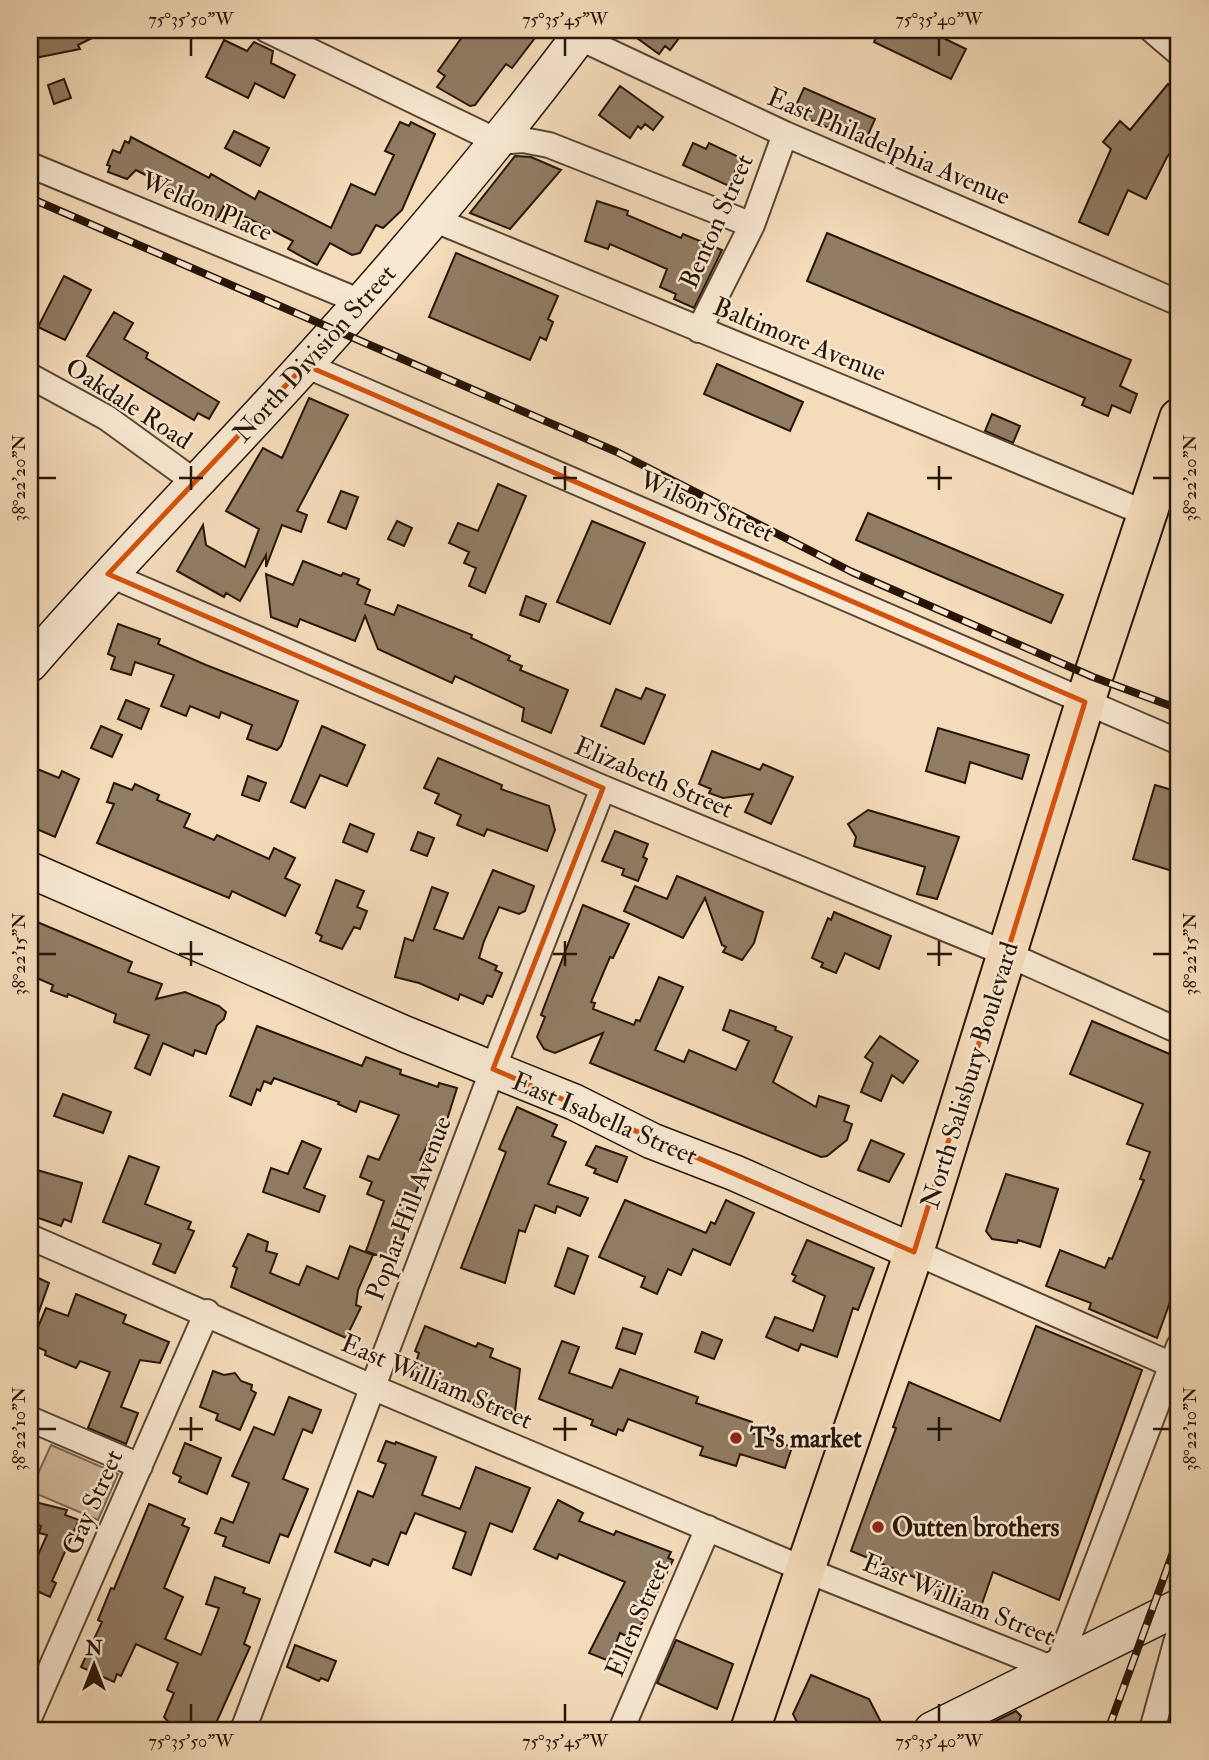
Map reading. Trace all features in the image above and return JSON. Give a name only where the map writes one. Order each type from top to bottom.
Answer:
[{"type":"main road","name":"North Salisbury Boulevard","points":[[750,1730],[914,1252],[1145,513],[1179,418]]},
{"type":"street","points":[[267,30],[499,142],[523,140],[549,145],[752,225]]},
{"type":"street","points":[[1152,30],[1179,53]]},
{"type":"street","name":"North Division Street","points":[[30,664],[108,575],[305,365],[433,219],[499,142],[577,32]]},
{"type":"street","name":"East Philadelphia Avenue","points":[[577,32],[785,134],[1179,303]]},
{"type":"street","name":"Benton Street","points":[[699,330],[752,225],[785,134]]},
{"type":"street","name":"Weldon Place","points":[[30,165],[361,302]]},
{"type":"street","name":"Baltimore Avenue","points":[[433,219],[1145,513]]},
{"type":"street","name":"Wilson Street","points":[[305,365],[1179,742]]},
{"type":"street","name":"Oakdale Road","points":[[30,376],[107,418],[195,482]]},
{"type":"street","name":"Elizabeth Street","points":[[108,575],[603,788],[1007,954],[1179,1031]]},
{"type":"street","name":"Poplar Hill Avenue","points":[[243,1730],[493,1069],[603,788]]},
{"type":"street","name":"East Isabella Street","points":[[30,870],[914,1252],[1177,1360]]},
{"type":"street","name":"East William Street","points":[[30,1237],[207,1312],[372,1387],[806,1570],[1056,1670]]},
{"type":"street","name":"Gay Street","points":[[30,1716],[207,1312]]},
{"type":"street","points":[[1056,1670],[1177,1360]]},
{"type":"street","points":[[30,1419],[140,1466]]},
{"type":"street","name":"Ellen Street","points":[[621,1730],[708,1528]]},
{"type":"street","points":[[932,1730],[1179,1607]]},
{"type":"street","points":[[1163,1725],[1179,1632]]},
{"type":"highlighted area","points":[[305,365],[1085,702],[914,1252],[493,1069],[603,788],[108,574]]},
{"type":"shaded area","points":[[51,1445],[118,1474],[98,1520],[30,1491]]},
{"type":"building","points":[[47,30],[108,30],[78,45],[80,49],[30,59],[30,33]]},
{"type":"building","points":[[467,30],[541,30],[512,68],[506,64],[475,105],[470,106],[437,87],[445,76],[438,71]]},
{"type":"building","points":[[626,30],[685,30],[670,50],[665,46],[659,54]]},
{"type":"building","points":[[880,30],[927,30],[966,49],[951,79],[874,42]]},
{"type":"building","points":[[224,40],[247,51],[254,42],[273,51],[271,63],[295,75],[284,98],[255,83],[248,98],[206,77]]},
{"type":"building","points":[[64,79],[71,98],[54,104],[48,85]]},
{"type":"building","points":[[1168,84],[1179,94],[1179,142],[1167,157],[1146,199],[1128,190],[1108,235],[1079,222],[1111,149],[1103,142],[1120,121],[1130,130]]},
{"type":"building","points":[[620,86],[663,117],[653,130],[645,124],[641,129],[638,126],[630,138],[599,115]]},
{"type":"building","points":[[804,88],[875,119],[864,144],[793,112]]},
{"type":"building","points":[[400,122],[409,126],[411,122],[435,134],[402,210],[383,228],[376,225],[360,253],[352,255],[330,243],[317,265],[288,249],[293,241],[224,206],[217,220],[199,210],[202,204],[136,170],[127,179],[108,172],[110,166],[107,165],[113,150],[120,153],[125,141],[129,143],[131,137],[209,178],[211,174],[255,199],[259,191],[331,228],[351,184],[375,195],[394,155],[385,151]]},
{"type":"building","points":[[234,131],[269,148],[260,166],[225,148]]},
{"type":"building","points":[[693,143],[706,149],[709,143],[741,158],[729,186],[683,165]]},
{"type":"building","points":[[515,156],[531,157],[561,170],[510,229],[470,213]]},
{"type":"building","points":[[597,201],[628,211],[627,215],[681,238],[683,234],[722,250],[694,308],[674,299],[676,294],[660,287],[667,269],[610,244],[608,249],[585,241]]},
{"type":"building","points":[[827,233],[1131,360],[1120,386],[1137,394],[1130,413],[1112,405],[1108,416],[1082,405],[1085,398],[807,281]]},
{"type":"building","points":[[456,253],[558,296],[548,319],[553,322],[546,340],[540,337],[530,360],[429,317]]},
{"type":"building","points":[[64,276],[91,290],[65,340],[38,327]]},
{"type":"building","points":[[114,312],[133,323],[124,339],[148,353],[146,358],[219,402],[209,419],[198,413],[194,420],[87,356]]},
{"type":"building","points":[[717,364],[803,402],[790,431],[704,394]]},
{"type":"building","points":[[309,398],[348,415],[297,511],[307,515],[301,532],[282,525],[266,567],[266,555],[240,601],[226,593],[224,597],[177,571],[203,525],[206,545],[245,567],[259,529],[226,511],[263,448],[282,458]]},
{"type":"building","points":[[992,414],[1020,426],[1013,443],[985,431]]},
{"type":"building","points":[[498,484],[526,496],[485,593],[469,586],[476,568],[464,563],[469,552],[449,543],[458,523],[478,531]]},
{"type":"building","points":[[341,491],[358,497],[346,529],[328,522]]},
{"type":"building","points":[[868,513],[1063,595],[1051,623],[856,540]]},
{"type":"building","points":[[397,521],[412,528],[404,546],[388,539]]},
{"type":"building","points":[[592,521],[645,543],[610,624],[557,602]]},
{"type":"building","points":[[303,561],[341,576],[343,573],[359,579],[357,584],[370,590],[365,604],[394,615],[398,605],[472,635],[471,638],[510,656],[508,660],[522,666],[520,670],[568,690],[551,733],[522,721],[524,708],[455,676],[452,683],[378,649],[365,616],[355,641],[300,619],[297,627],[271,617],[266,574],[293,585]]},
{"type":"building","points":[[526,596],[546,604],[539,622],[520,615]]},
{"type":"building","points":[[118,624],[160,639],[158,644],[206,665],[298,701],[281,746],[277,750],[247,739],[252,725],[221,712],[219,718],[190,706],[186,716],[161,706],[174,675],[135,662],[131,675],[111,669],[115,657],[108,654]]},
{"type":"building","points":[[646,688],[665,695],[644,744],[601,726],[616,689],[641,699]]},
{"type":"building","points":[[126,700],[149,709],[141,729],[118,719]]},
{"type":"building","points":[[101,726],[122,735],[112,757],[91,748]]},
{"type":"building","points":[[322,726],[365,745],[347,786],[320,775],[305,808],[291,802]]},
{"type":"building","points":[[938,728],[1029,755],[1022,779],[970,762],[965,783],[926,771]]},
{"type":"building","points":[[712,751],[760,770],[763,764],[793,777],[771,824],[745,812],[753,794],[723,798],[709,793],[711,789],[699,784]]},
{"type":"building","points":[[438,758],[502,785],[501,789],[549,806],[555,830],[547,851],[487,829],[484,836],[457,825],[461,815],[435,803],[439,794],[424,788]]},
{"type":"building","points":[[30,766],[59,778],[62,771],[79,779],[55,837],[30,826]]},
{"type":"building","points":[[248,776],[266,783],[259,801],[242,795]]},
{"type":"building","points":[[114,783],[132,790],[135,784],[159,795],[157,800],[190,814],[184,827],[214,840],[217,835],[269,859],[274,848],[295,858],[285,878],[300,885],[285,916],[232,891],[229,898],[97,843],[114,804],[107,802]]},
{"type":"building","points":[[1155,785],[1179,792],[1179,873],[1133,859]]},
{"type":"building","points":[[868,810],[959,837],[937,899],[917,894],[925,867],[854,846],[856,837],[848,824]]},
{"type":"building","points":[[350,824],[374,834],[367,852],[343,842]]},
{"type":"building","points":[[615,831],[648,844],[643,857],[647,859],[638,881],[622,875],[624,869],[602,861]]},
{"type":"building","points":[[418,832],[434,838],[427,856],[411,850]]},
{"type":"building","points":[[493,870],[534,886],[525,911],[519,914],[499,907],[484,941],[479,958],[497,966],[495,970],[502,973],[492,997],[487,995],[483,1004],[460,994],[458,1000],[419,983],[395,977],[405,938],[413,941],[432,887],[448,893],[434,929],[463,939]]},
{"type":"building","points":[[677,876],[763,912],[754,943],[742,960],[723,952],[726,947],[722,945],[705,898],[683,938],[624,911],[635,886],[667,899]]},
{"type":"building","points":[[336,880],[364,891],[357,907],[367,911],[360,929],[354,927],[342,949],[320,941],[322,936],[316,933]]},
{"type":"building","points":[[583,905],[629,924],[613,958],[610,957],[591,1002],[595,1003],[593,1009],[634,1025],[636,1020],[640,1021],[659,977],[683,987],[655,1050],[684,1062],[689,1050],[736,1070],[749,1041],[723,1030],[730,1010],[776,1027],[775,1030],[792,1037],[773,1082],[816,1107],[819,1096],[849,1106],[844,1121],[852,1124],[847,1140],[827,1156],[821,1157],[590,1063],[603,1033],[555,1053],[544,1049],[537,1037],[545,1017],[541,1015]]},
{"type":"building","points":[[834,912],[891,936],[879,969],[845,953],[836,973],[821,967],[823,963],[812,958],[828,918],[831,920]]},
{"type":"building","points":[[30,919],[132,962],[128,972],[162,984],[156,999],[185,992],[219,1006],[226,1012],[224,1019],[217,1025],[206,1054],[195,1050],[193,1056],[163,1043],[150,1075],[135,1068],[149,1035],[114,1022],[116,1014],[68,994],[67,997],[51,991],[53,985],[30,975]]},
{"type":"building","points":[[1092,1021],[1179,1058],[1179,1277],[1157,1338],[1089,1309],[1091,1303],[1046,1286],[1060,1250],[1105,1268],[1109,1258],[1112,1259],[1144,1180],[1140,1179],[1150,1152],[1127,1144],[1143,1104],[1070,1074]]},
{"type":"building","points":[[257,1026],[362,1066],[366,1057],[401,1070],[400,1074],[438,1087],[439,1083],[457,1088],[446,1123],[439,1121],[420,1160],[428,1164],[402,1225],[407,1227],[401,1244],[394,1242],[387,1259],[366,1251],[384,1201],[367,1194],[372,1182],[360,1177],[368,1156],[379,1160],[399,1115],[360,1101],[356,1112],[338,1104],[339,1102],[274,1078],[271,1084],[264,1081],[260,1091],[257,1089],[251,1105],[230,1096]]},
{"type":"building","points":[[880,1036],[918,1061],[903,1083],[892,1075],[881,1101],[861,1092],[873,1063],[865,1057]]},
{"type":"building","points":[[63,1094],[111,1112],[103,1133],[54,1116]]},
{"type":"building","points":[[517,1107],[557,1125],[552,1136],[566,1142],[548,1184],[588,1198],[580,1216],[557,1206],[555,1213],[535,1205],[525,1232],[519,1230],[505,1283],[461,1268],[506,1152],[499,1149]]},
{"type":"building","points":[[871,1140],[904,1154],[889,1182],[858,1170]]},
{"type":"building","points":[[302,1141],[321,1149],[304,1188],[325,1196],[319,1212],[263,1192],[271,1168],[288,1174]]},
{"type":"building","points":[[596,1146],[627,1157],[617,1182],[594,1173],[596,1169],[586,1165]]},
{"type":"building","points":[[129,1156],[159,1167],[145,1204],[191,1222],[188,1229],[194,1231],[175,1273],[153,1264],[161,1244],[103,1222]]},
{"type":"building","points":[[30,1168],[82,1183],[71,1222],[64,1219],[61,1226],[30,1215]]},
{"type":"building","points":[[1006,1174],[1058,1189],[1040,1247],[1018,1240],[1017,1243],[992,1239],[986,1231]]},
{"type":"building","points":[[625,1200],[706,1233],[711,1222],[715,1224],[726,1200],[754,1213],[730,1265],[693,1249],[681,1275],[668,1269],[657,1294],[641,1287],[645,1277],[599,1257]]},
{"type":"building","points":[[248,1234],[268,1242],[266,1251],[277,1254],[270,1273],[299,1285],[307,1266],[338,1279],[350,1246],[373,1255],[358,1290],[356,1305],[361,1307],[346,1338],[231,1287],[237,1268],[233,1266]]},
{"type":"building","points":[[807,1240],[874,1268],[858,1310],[853,1308],[837,1357],[801,1344],[798,1351],[766,1337],[775,1317],[813,1331],[825,1296],[793,1281],[796,1276],[792,1274]]},
{"type":"building","points":[[568,1248],[588,1256],[574,1294],[555,1286]]},
{"type":"building","points":[[30,1274],[49,1283],[32,1331],[30,1330]]},
{"type":"building","points":[[76,1294],[126,1315],[123,1323],[169,1342],[160,1363],[140,1360],[121,1407],[138,1413],[126,1444],[88,1428],[110,1372],[80,1361],[76,1368],[45,1355],[46,1351],[31,1344],[46,1308],[68,1316]]},
{"type":"building","points":[[425,1326],[476,1347],[478,1343],[493,1349],[490,1357],[520,1369],[514,1420],[411,1377],[419,1353],[415,1351]]},
{"type":"building","points":[[1036,1326],[1142,1370],[1059,1600],[993,1572],[977,1618],[933,1599],[938,1587],[851,1551],[896,1428],[893,1427],[909,1382],[1000,1421]]},
{"type":"building","points":[[623,1328],[642,1334],[635,1354],[616,1348]]},
{"type":"building","points":[[702,1332],[722,1340],[714,1359],[695,1352]]},
{"type":"building","points":[[562,1341],[579,1347],[569,1373],[612,1388],[620,1369],[698,1397],[696,1403],[752,1422],[749,1432],[792,1447],[785,1468],[740,1454],[736,1466],[700,1455],[703,1447],[628,1419],[623,1431],[618,1429],[616,1435],[591,1425],[593,1420],[539,1399]]},
{"type":"building","points":[[213,1371],[224,1375],[235,1373],[241,1381],[252,1385],[251,1390],[256,1393],[240,1430],[216,1420],[218,1414],[200,1407]]},
{"type":"building","points":[[289,1397],[321,1410],[312,1433],[303,1429],[283,1479],[308,1489],[288,1537],[280,1534],[269,1563],[223,1546],[226,1537],[215,1533],[221,1518],[233,1523],[249,1483],[232,1476],[254,1427],[274,1435]]},
{"type":"building","points":[[386,1441],[436,1457],[422,1495],[460,1509],[476,1467],[530,1488],[512,1532],[490,1523],[471,1575],[453,1568],[466,1532],[415,1513],[406,1534],[401,1532],[388,1565],[373,1559],[370,1566],[335,1552],[358,1491],[373,1497],[386,1464],[378,1461]]},
{"type":"building","points":[[185,1443],[221,1458],[207,1494],[179,1482],[181,1477],[173,1473]]},
{"type":"building","points":[[558,1500],[583,1513],[579,1521],[614,1535],[616,1531],[671,1552],[668,1558],[673,1560],[634,1640],[620,1633],[609,1661],[589,1653],[625,1582],[559,1554],[557,1559],[534,1549]]},
{"type":"building","points":[[35,1502],[67,1510],[65,1515],[79,1520],[52,1581],[56,1583],[50,1597],[30,1588],[30,1573],[47,1535],[39,1533],[41,1526],[30,1522],[30,1506],[34,1508]]},
{"type":"building","points":[[149,1504],[185,1519],[182,1525],[189,1528],[164,1588],[183,1597],[165,1639],[201,1655],[219,1608],[206,1604],[215,1577],[245,1588],[243,1593],[260,1599],[244,1644],[250,1647],[213,1730],[167,1730],[170,1724],[164,1717],[174,1693],[167,1690],[178,1663],[136,1644],[121,1676],[117,1674],[114,1682],[81,1667],[102,1622],[98,1620],[111,1588],[114,1589]]},
{"type":"building","points":[[676,1640],[733,1664],[717,1709],[657,1683]]},
{"type":"building","points":[[295,1645],[336,1661],[328,1681],[321,1678],[319,1681],[287,1667]]},
{"type":"building","points":[[811,1675],[869,1699],[885,1730],[801,1730],[793,1714]]},
{"type":"building","points":[[1016,1711],[1021,1716],[1016,1730],[977,1730]]},
{"type":"railway","points":[[30,198],[617,452],[852,572],[1093,677],[1179,709]]},
{"type":"railway","points":[[1108,1730],[1179,1536]]},
{"type":"place","name":"T's market","points":[[736,1438]]},
{"type":"place","name":"Outten brothers","points":[[878,1527]]}]
